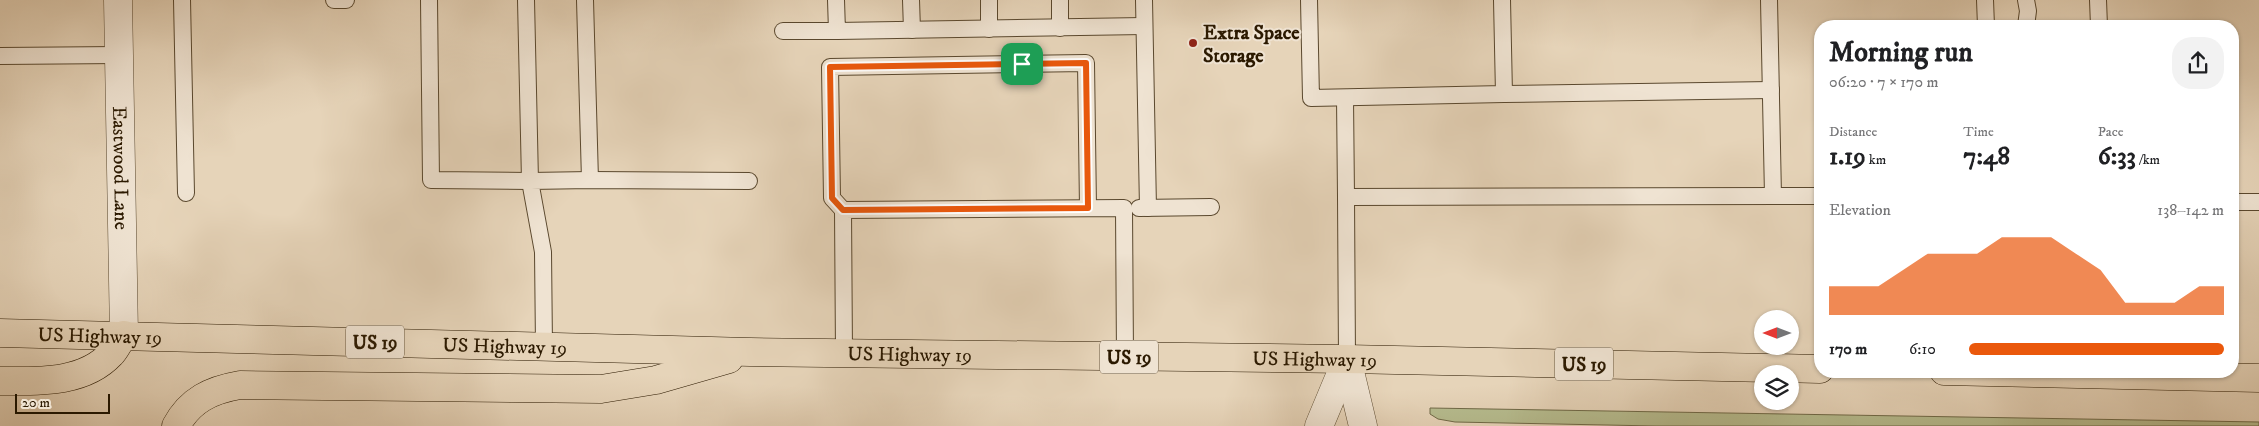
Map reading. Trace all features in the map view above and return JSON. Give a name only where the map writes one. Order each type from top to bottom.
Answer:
[{"type":"highway","name":"US Highway 19","points":[[0,333],[750,352],[1347,359],[1814,369]]},
{"type":"highway","points":[[0,381],[36,381],[66,378],[92,368],[110,354],[124,335]]},
{"type":"highway","points":[[176,426],[182,413],[198,399],[218,389],[240,385],[601,389],[656,380],[750,352]]},
{"type":"highway","points":[[2239,377],[2259,378]]},
{"type":"street","name":"Eastwood Lane","points":[[118,0],[124,335]]},
{"type":"street","points":[[1319,426],[1347,359]]},
{"type":"street","points":[[1347,359],[1364,426]]},
{"type":"lane","points":[[182,0],[186,194]]},
{"type":"lane","points":[[334,0],[346,0]]},
{"type":"lane","points":[[429,0],[431,180],[749,181]]},
{"type":"lane","points":[[526,0],[530,181],[542,252],[544,346]]},
{"type":"lane","points":[[585,0],[590,180]]},
{"type":"lane","points":[[836,0],[837,31]]},
{"type":"lane","points":[[911,0],[912,30]]},
{"type":"lane","points":[[989,0],[989,29]]},
{"type":"lane","points":[[1060,0],[1060,28]]},
{"type":"lane","points":[[1144,0],[1148,208]]},
{"type":"lane","points":[[1309,0],[1311,98],[1771,90]]},
{"type":"lane","points":[[1502,0],[1504,94]]},
{"type":"lane","points":[[1769,0],[1772,196]]},
{"type":"lane","points":[[1985,0],[1986,20]]},
{"type":"lane","points":[[2026,0],[2028,11],[2027,20]]},
{"type":"lane","points":[[2098,0],[2098,20]]},
{"type":"lane","points":[[783,32],[1144,26]]},
{"type":"lane","points":[[0,56],[119,55]]},
{"type":"lane","points":[[844,353],[843,210],[832,198],[830,67],[1086,63],[1088,208]]},
{"type":"lane","points":[[1345,98],[1347,359]]},
{"type":"lane","points":[[1346,197],[1814,196]]},
{"type":"lane","points":[[2239,202],[2259,202]]},
{"type":"lane","points":[[843,210],[1211,207]]},
{"type":"lane","points":[[1124,208],[1125,357]]},
{"type":"green space","points":[[1430,408],[2259,422],[2259,426],[1656,426],[1455,422],[1438,419],[1430,414]]},
{"type":"place","name":"Extra Space Storage","points":[[1193,43]]},
{"type":"route","points":[[1086,63],[1088,208],[843,210],[832,198],[830,67],[1022,64],[1086,63]]}]
